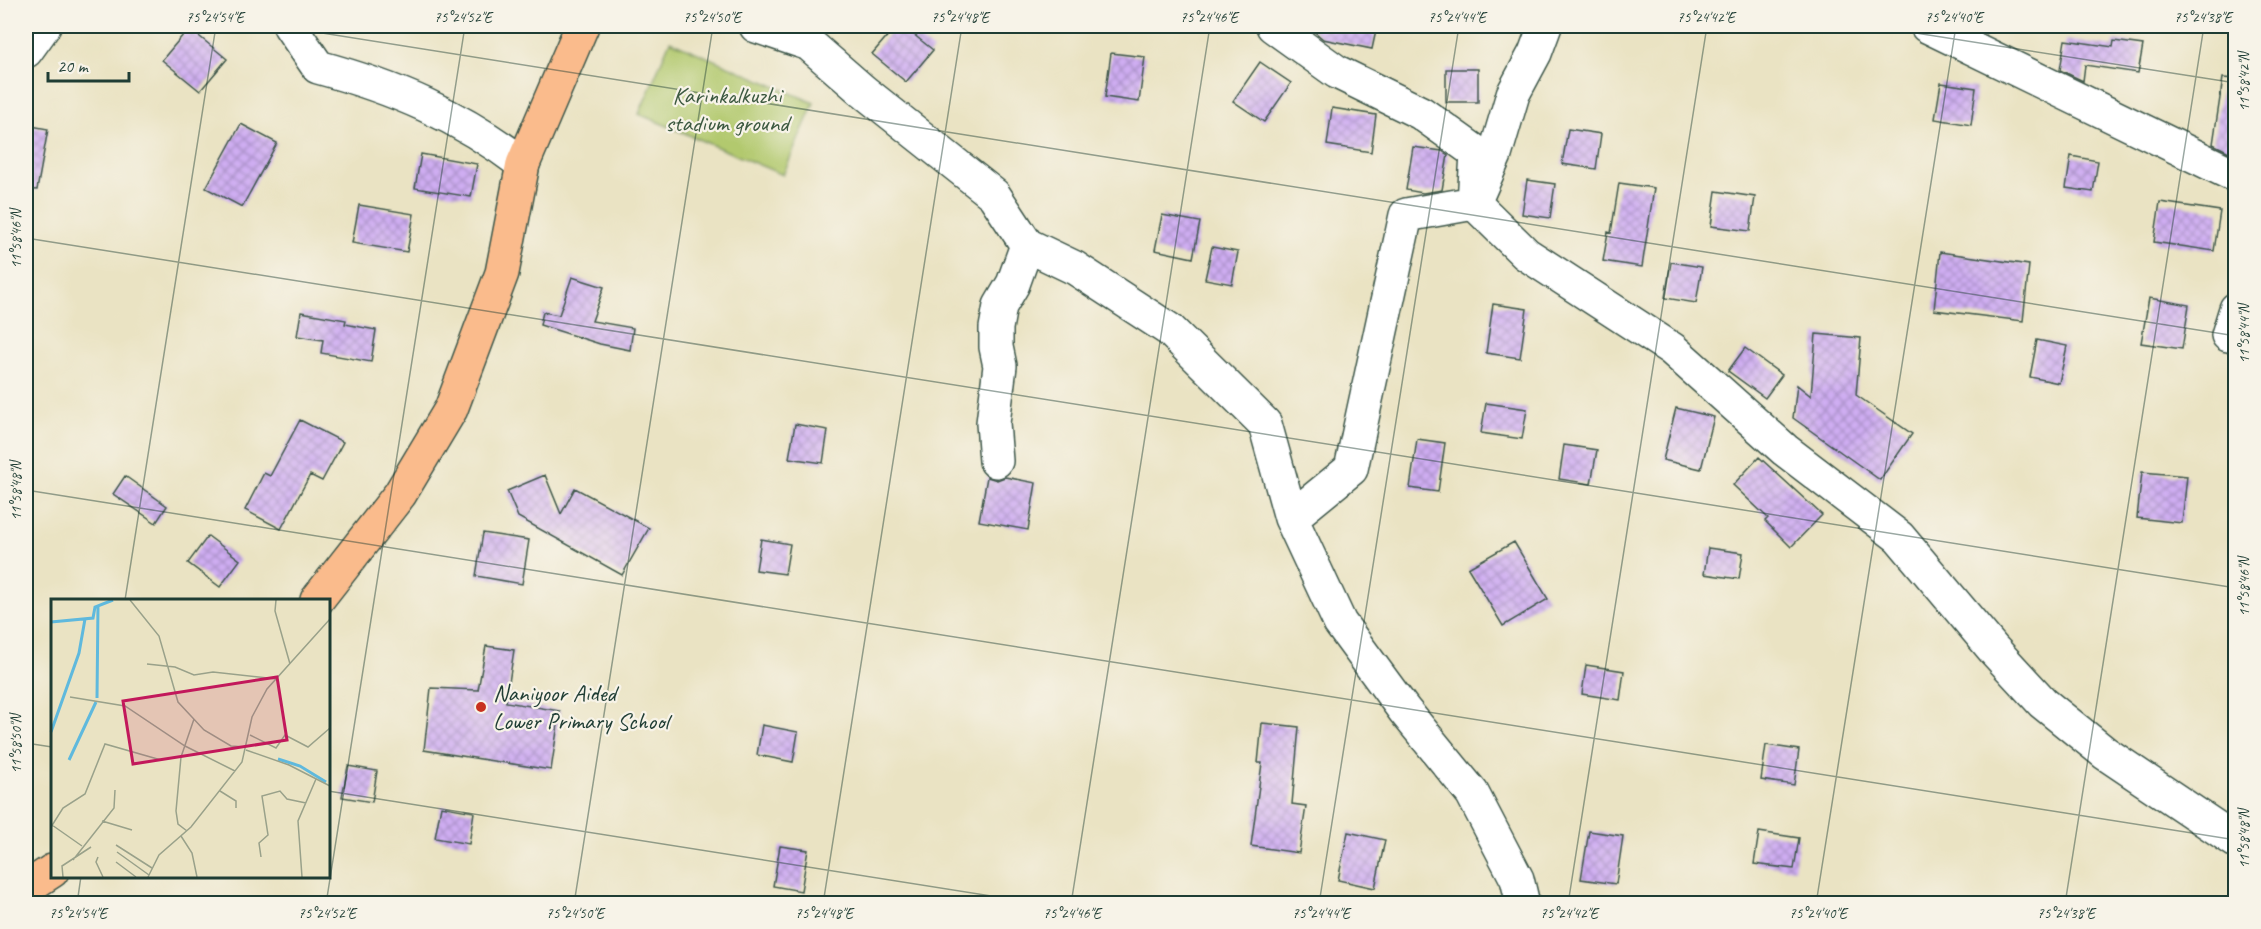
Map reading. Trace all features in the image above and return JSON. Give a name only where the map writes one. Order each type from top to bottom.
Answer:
[{"type":"main road","points":[[318,599],[400,494],[451,409],[502,273],[522,164],[582,26]]},
{"type":"main road","points":[[26,888],[51,872]]},
{"type":"street","points":[[26,51],[44,26]]},
{"type":"street","points":[[290,26],[318,67],[367,80],[446,112],[487,136],[522,164]]},
{"type":"street","points":[[756,26],[809,44],[863,92],[994,195],[1027,244],[1075,268],[1170,330],[1265,424],[1291,518],[1340,623],[1404,710],[1472,793],[1517,879],[1523,903]]},
{"type":"street","points":[[1273,26],[1337,72],[1421,113],[1477,153],[1474,203],[1526,254],[1672,348],[1785,450],[1899,537],[1994,650],[2043,703],[2105,753],[2235,841]]},
{"type":"street","points":[[1474,203],[1495,155],[1513,94],[1535,53],[1545,26]]},
{"type":"street","points":[[1928,26],[2235,176]]},
{"type":"street","points":[[1291,518],[1351,469],[1406,215],[1474,203]]},
{"type":"street","points":[[996,461],[993,423],[1000,366],[996,347],[996,328],[1000,306],[1013,284],[1027,244]]},
{"type":"green space","name":"Karinkalkuzhi stadium ground","points":[[670,41],[814,103],[783,175],[639,114]]},
{"type":"building","points":[[896,26],[903,26],[933,50],[906,82],[872,54]]},
{"type":"building","points":[[1308,26],[1377,26],[1372,49],[1323,39]]},
{"type":"building","points":[[189,28],[227,59],[200,91],[162,60]]},
{"type":"building","points":[[2065,40],[2113,47],[2114,41],[2143,45],[2138,73],[2085,65],[2083,81],[2060,70]]},
{"type":"building","points":[[1111,53],[1145,57],[1139,102],[1105,97]]},
{"type":"building","points":[[1260,62],[1291,83],[1264,122],[1233,101]]},
{"type":"building","points":[[1446,69],[1478,69],[1478,102],[1446,102]]},
{"type":"building","points":[[2223,78],[2235,79],[2235,155],[2213,144]]},
{"type":"building","points":[[1941,83],[1976,88],[1971,125],[1935,119]]},
{"type":"building","points":[[1332,108],[1376,115],[1371,152],[1327,145]]},
{"type":"building","points":[[241,124],[277,143],[242,207],[206,188]]},
{"type":"building","points":[[26,125],[48,129],[37,190],[26,189]]},
{"type":"building","points":[[1568,129],[1601,134],[1596,169],[1562,164]]},
{"type":"building","points":[[1413,147],[1442,151],[1448,155],[1442,190],[1423,193],[1406,190]]},
{"type":"building","points":[[421,154],[477,164],[471,197],[415,188]]},
{"type":"building","points":[[2071,156],[2098,161],[2093,192],[2066,188]]},
{"type":"building","points":[[1527,180],[1555,184],[1550,218],[1522,214]]},
{"type":"building","points":[[1619,183],[1654,188],[1642,267],[1603,261],[1608,232],[1611,233]]},
{"type":"building","points":[[1716,191],[1755,197],[1750,231],[1711,226]]},
{"type":"building","points":[[2160,202],[2220,211],[2214,251],[2154,242]]},
{"type":"building","points":[[359,205],[414,214],[407,252],[352,243]]},
{"type":"building","points":[[1162,215],[1200,222],[1193,258],[1155,250]]},
{"type":"building","points":[[1212,247],[1238,252],[1232,284],[1205,279]]},
{"type":"building","points":[[1940,252],[2029,265],[2023,321],[1934,310]]},
{"type":"building","points":[[1671,262],[1702,267],[1696,303],[1665,298]]},
{"type":"building","points":[[572,277],[604,287],[592,321],[633,328],[630,350],[600,344],[540,325],[543,312],[559,315]]},
{"type":"building","points":[[2149,298],[2189,305],[2182,349],[2141,343]]},
{"type":"building","points":[[1493,304],[1527,309],[1520,358],[1486,353]]},
{"type":"building","points":[[301,312],[346,320],[345,324],[376,330],[371,362],[321,353],[323,340],[297,336]]},
{"type":"building","points":[[1816,334],[1861,338],[1856,395],[1912,434],[1880,480],[1793,418],[1797,385],[1811,396]]},
{"type":"building","points":[[2037,340],[2067,346],[2059,383],[2030,377]]},
{"type":"building","points":[[1745,348],[1782,375],[1765,398],[1728,371]]},
{"type":"building","points":[[1486,403],[1527,409],[1522,439],[1481,433]]},
{"type":"building","points":[[1676,408],[1714,417],[1701,469],[1663,460]]},
{"type":"building","points":[[300,420],[343,442],[322,481],[310,475],[281,529],[245,510],[264,473],[270,476]]},
{"type":"building","points":[[795,424],[828,430],[823,463],[789,458]]},
{"type":"building","points":[[1417,439],[1445,443],[1438,492],[1410,488]]},
{"type":"building","points":[[1564,445],[1597,450],[1591,484],[1559,479]]},
{"type":"building","points":[[1759,457],[1822,515],[1791,547],[1765,521],[1768,518],[1733,485]]},
{"type":"building","points":[[2142,472],[2187,476],[2182,523],[2137,518]]},
{"type":"building","points":[[545,475],[561,514],[575,488],[649,528],[622,575],[518,517],[507,491]]},
{"type":"building","points":[[125,476],[167,506],[156,523],[113,494]]},
{"type":"building","points":[[987,477],[997,480],[1005,477],[1036,483],[1028,530],[979,521]]},
{"type":"building","points":[[483,533],[529,540],[522,584],[476,576]]},
{"type":"building","points":[[208,536],[240,560],[220,587],[188,563]]},
{"type":"building","points":[[761,539],[790,544],[785,574],[756,570]]},
{"type":"building","points":[[1514,542],[1548,599],[1503,626],[1468,568]]},
{"type":"building","points":[[1708,548],[1743,553],[1739,579],[1704,574]]},
{"type":"building","name":"Naniyoor Aided Lower Primary School","points":[[486,646],[514,650],[506,702],[560,711],[551,770],[424,750],[431,688],[478,690]]},
{"type":"building","points":[[1586,665],[1624,671],[1620,700],[1582,694]]},
{"type":"building","points":[[1262,723],[1299,727],[1292,804],[1306,806],[1299,853],[1251,846],[1262,763],[1258,763]]},
{"type":"building","points":[[762,725],[798,732],[793,762],[757,755]]},
{"type":"building","points":[[1766,745],[1799,750],[1794,785],[1761,780]]},
{"type":"building","points":[[348,766],[377,771],[372,802],[342,797]]},
{"type":"building","points":[[441,806],[474,812],[469,844],[435,838]]},
{"type":"building","points":[[1589,831],[1623,836],[1616,884],[1581,879]]},
{"type":"building","points":[[1348,832],[1385,840],[1375,888],[1338,880]]},
{"type":"building","points":[[1759,832],[1799,838],[1794,869],[1754,864]]},
{"type":"building","points":[[780,846],[808,850],[801,891],[773,886]]},
{"type":"place","name":"Naniyoor Aided Lower Primary School","points":[[481,707]]}]
